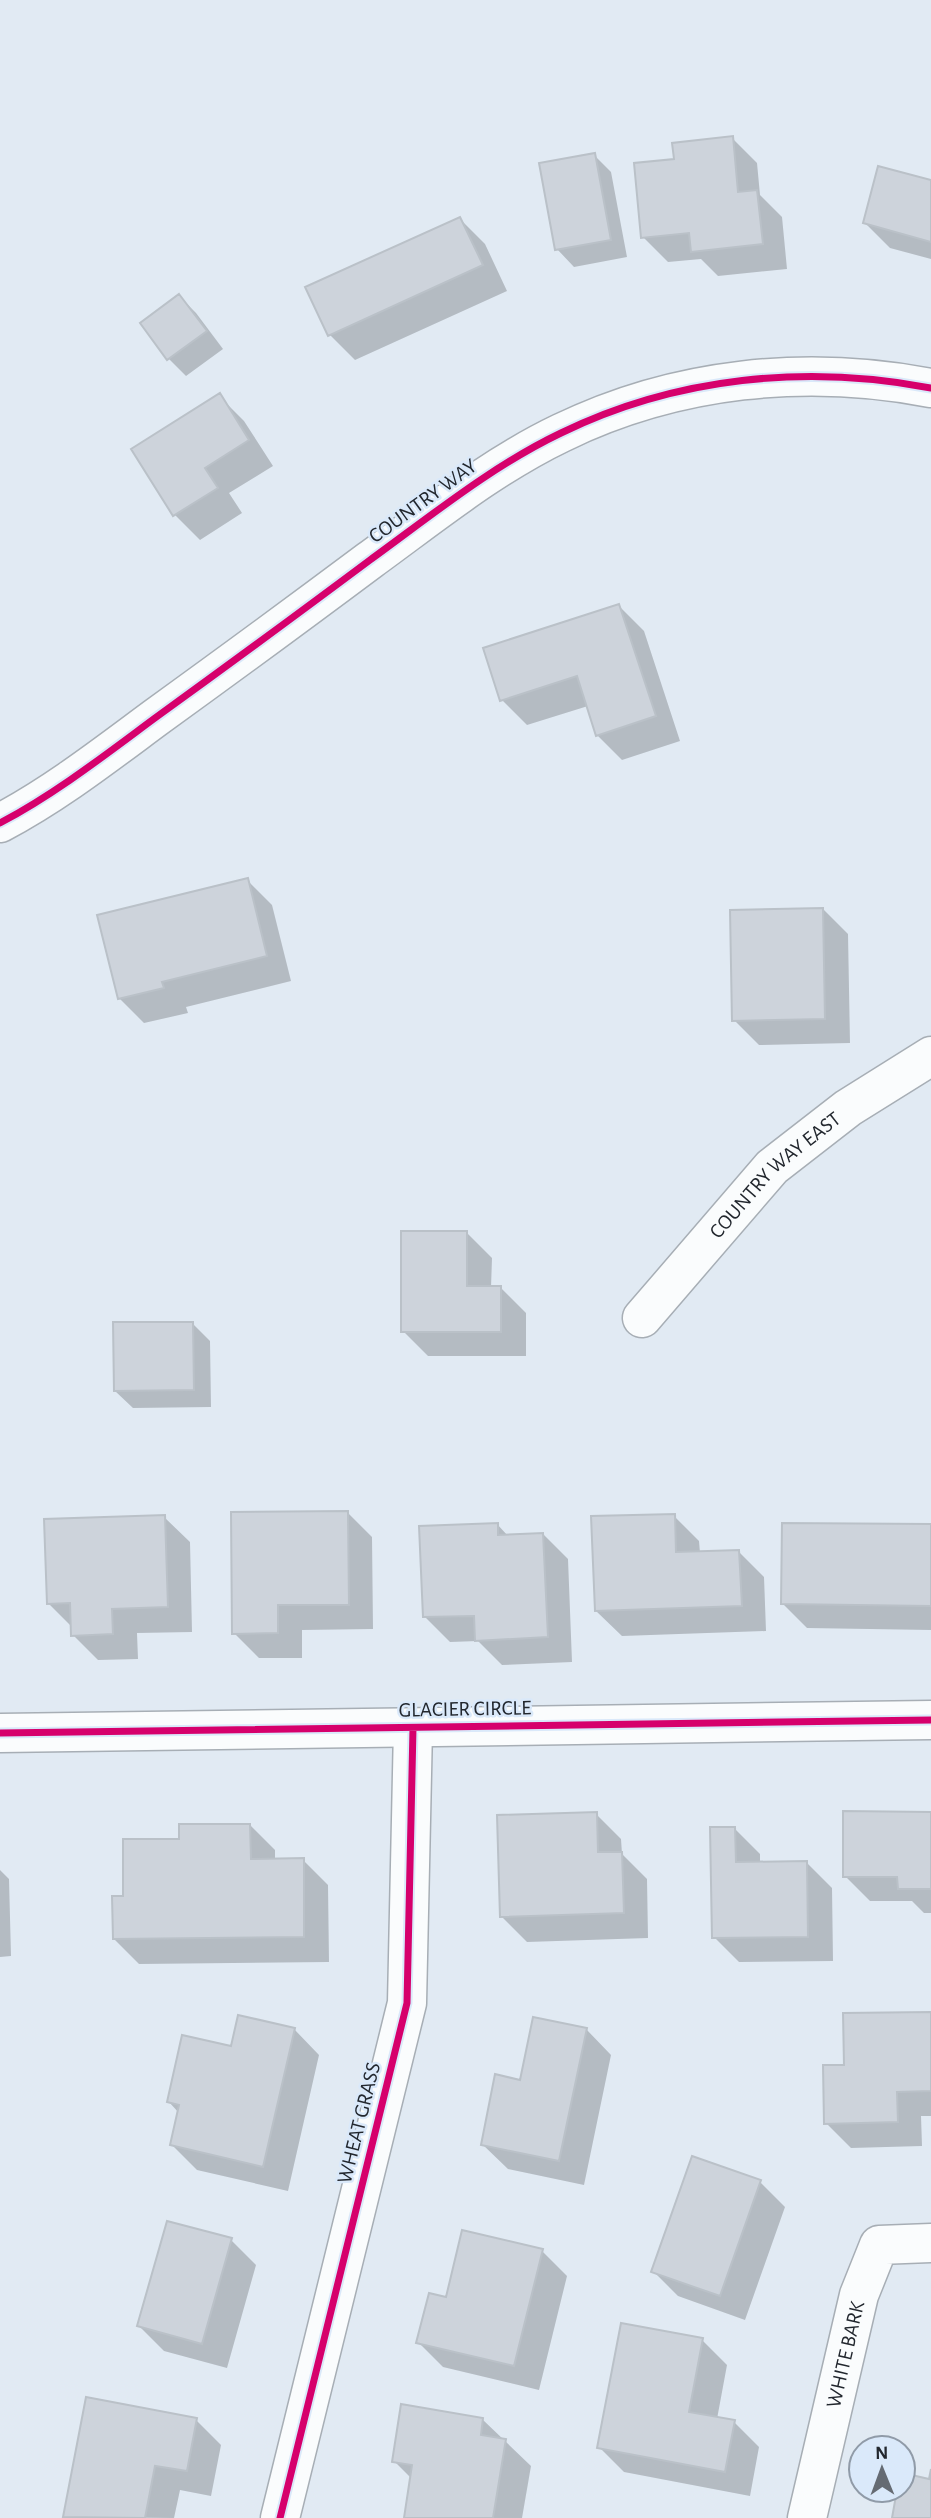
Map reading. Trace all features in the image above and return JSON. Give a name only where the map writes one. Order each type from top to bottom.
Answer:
[{"type":"street","name":"COUNTRY WAY","points":[[0,822],[94,763],[477,482],[559,434],[603,414],[650,399],[697,387],[746,380],[843,376],[931,387]]},
{"type":"street","name":"COUNTRY WAY EAST","points":[[642,1318],[772,1167],[848,1108],[931,1056]]},
{"type":"street","name":"GLACIER CIRCLE","points":[[0,1733],[931,1720]]},
{"type":"street","name":"WHEAT GRASS","points":[[280,2518],[407,2003],[413,1728]]},
{"type":"street","name":"WHITE BARK","points":[[807,2518],[859,2295],[879,2245],[931,2243]]},
{"type":"building","points":[[733,136],[738,192],[757,190],[763,244],[691,252],[689,233],[641,238],[634,163],[674,159],[672,143]]},
{"type":"building","points":[[595,153],[611,240],[555,250],[539,163]]},
{"type":"building","points":[[878,166],[931,180],[931,242],[863,223]]},
{"type":"building","points":[[460,217],[483,265],[328,336],[305,287]]},
{"type":"building","points":[[179,294],[207,331],[167,360],[140,323]]},
{"type":"building","points":[[220,393],[249,440],[205,468],[218,488],[173,516],[131,449]]},
{"type":"building","points":[[619,604],[656,716],[596,736],[577,676],[500,701],[483,648]]},
{"type":"building","points":[[248,878],[267,956],[162,982],[164,988],[118,999],[97,915]]},
{"type":"building","points":[[823,908],[825,1019],[732,1021],[730,910]]},
{"type":"building","points":[[401,1231],[467,1231],[467,1286],[501,1286],[501,1332],[401,1332]]},
{"type":"building","points":[[113,1322],[193,1322],[194,1390],[114,1391]]},
{"type":"building","points":[[348,1511],[349,1605],[278,1605],[278,1633],[232,1634],[231,1512]]},
{"type":"building","points":[[675,1514],[676,1552],[739,1550],[742,1606],[595,1611],[591,1516]]},
{"type":"building","points":[[165,1515],[168,1607],[112,1609],[113,1634],[71,1636],[70,1603],[47,1604],[44,1519]]},
{"type":"building","points":[[498,1523],[498,1535],[543,1533],[548,1637],[475,1641],[474,1616],[423,1617],[419,1526]]},
{"type":"building","points":[[782,1523],[931,1524],[931,1606],[781,1604]]},
{"type":"building","points":[[843,1811],[931,1812],[931,1889],[898,1889],[897,1877],[843,1877]]},
{"type":"building","points":[[597,1812],[598,1852],[622,1852],[624,1913],[500,1917],[497,1815]]},
{"type":"building","points":[[179,1824],[250,1824],[251,1859],[304,1858],[304,1937],[113,1939],[112,1896],[123,1896],[123,1839],[179,1839]]},
{"type":"building","points":[[710,1827],[735,1827],[736,1862],[807,1861],[808,1937],[712,1938]]},
{"type":"building","points":[[931,2012],[931,2091],[897,2092],[898,2122],[824,2124],[823,2065],[844,2065],[843,2013]]},
{"type":"building","points":[[238,2015],[295,2028],[263,2167],[170,2145],[179,2105],[167,2102],[182,2035],[231,2046]]},
{"type":"building","points":[[533,2017],[587,2028],[559,2161],[481,2145],[495,2074],[520,2080]]},
{"type":"building","points":[[692,2156],[761,2180],[720,2296],[651,2272]]},
{"type":"building","points":[[167,2221],[232,2238],[202,2344],[137,2326]]},
{"type":"building","points":[[462,2230],[543,2249],[514,2366],[416,2343],[429,2293],[446,2297]]},
{"type":"building","points":[[621,2323],[703,2338],[689,2412],[735,2420],[725,2472],[597,2448]]},
{"type":"building","points":[[86,2397],[197,2418],[187,2471],[155,2466],[145,2518],[63,2517]]},
{"type":"building","points":[[401,2404],[483,2418],[481,2435],[506,2439],[493,2518],[404,2518],[412,2465],[392,2462]]},
{"type":"building","points":[[931,2469],[931,2518],[892,2518],[894,2504],[917,2504],[917,2476],[929,2479]]},
{"type":"cycle path","points":[[0,823],[40,800],[98,760],[463,492],[511,460],[561,433],[650,399],[742,380],[837,377],[931,388]]},
{"type":"cycle path","points":[[0,1733],[931,1720]]},
{"type":"cycle path","points":[[280,2518],[407,2003],[413,1728]]}]
